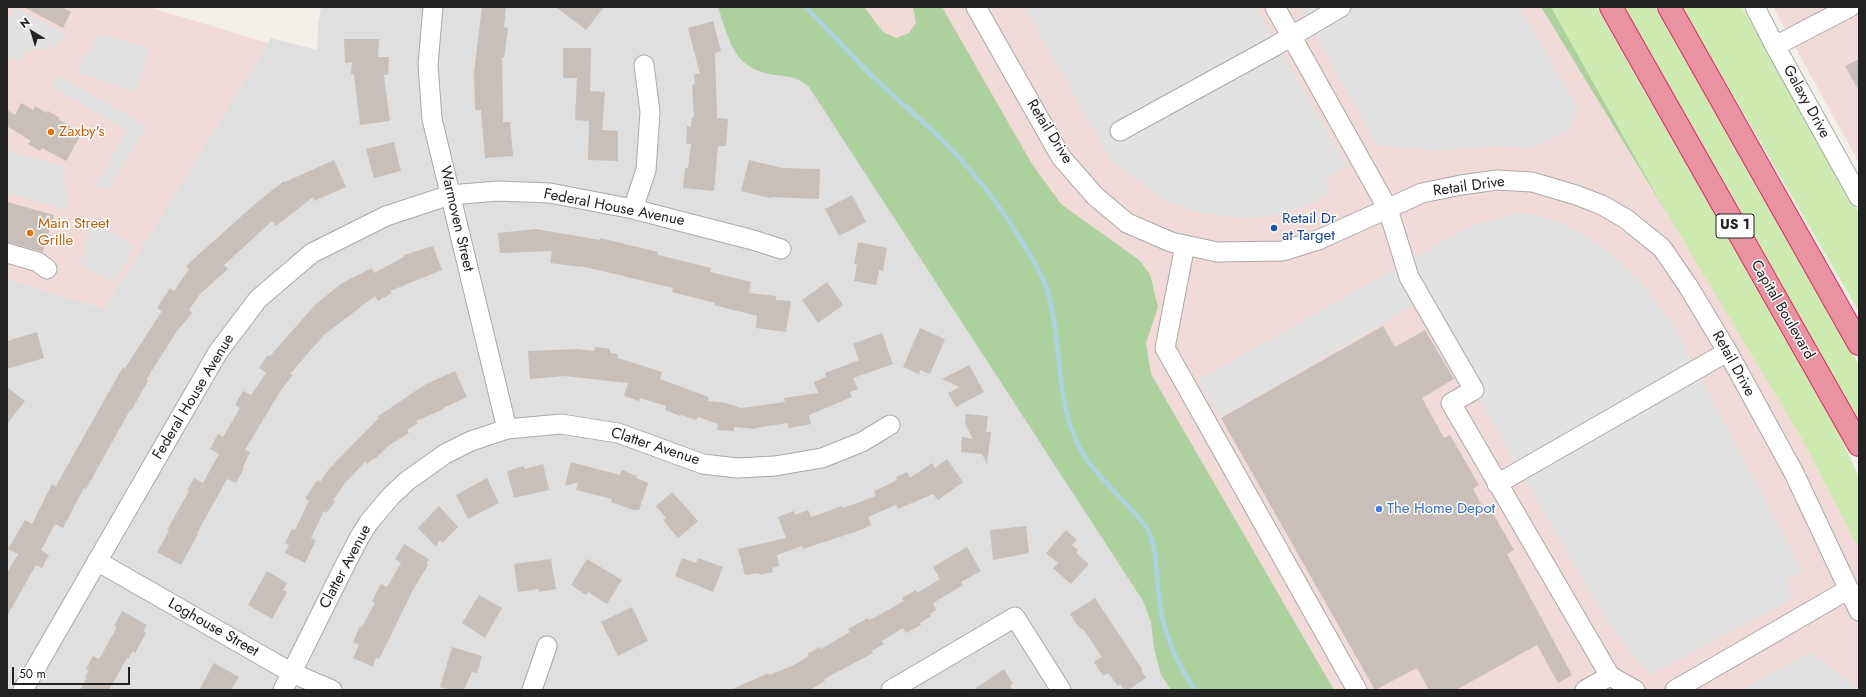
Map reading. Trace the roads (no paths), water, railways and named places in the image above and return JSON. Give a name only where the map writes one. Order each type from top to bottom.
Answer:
[{"type":"highway","name":"Capital Boulevard","points":[[1611,7],[1859,445]]},
{"type":"highway","points":[[1669,7],[1859,344]]},
{"type":"street","name":"Warmoven Street","points":[[432,7],[428,65],[432,119],[507,429]]},
{"type":"street","name":"Retail Drive","points":[[976,7],[1061,157],[1095,196],[1127,223],[1171,242],[1217,252],[1283,251],[1318,240],[1422,193],[1461,185],[1497,180],[1532,182],[1576,195],[1602,205],[1626,220],[1662,248],[1688,286],[1727,352],[1794,473],[1859,611]]},
{"type":"street","points":[[1275,7],[1388,209],[1410,277],[1474,390],[1451,403],[1610,676],[1635,690]]},
{"type":"street","points":[[1120,131],[1341,7]]},
{"type":"street","name":"Galaxy Drive","points":[[1755,7],[1774,46],[1859,196]]},
{"type":"street","points":[[1774,46],[1850,7]]},
{"type":"street","points":[[633,209],[646,170],[650,112],[644,65]]},
{"type":"street","name":"Federal House Avenue","points":[[23,690],[218,352],[258,300],[312,253],[386,216],[450,195],[498,191],[550,193],[633,209],[753,240],[781,249]]},
{"type":"street","points":[[1185,245],[1165,348],[1357,690]]},
{"type":"street","points":[[7,253],[38,262],[48,269]]},
{"type":"street","points":[[1497,484],[1727,352]]},
{"type":"street","name":"Clatter Avenue","points":[[283,690],[359,538],[370,522],[391,496],[418,473],[445,454],[471,441],[507,429],[561,424],[618,433],[703,464],[737,468],[775,466],[822,458],[862,442],[890,425]]},
{"type":"street","name":"Loghouse Street","points":[[97,561],[292,673],[332,690]]},
{"type":"street","points":[[1675,690],[1849,589]]},
{"type":"street","points":[[891,690],[1015,617],[1061,690]]},
{"type":"street","points":[[532,690],[548,646]]},
{"type":"street","points":[[1585,690],[1610,676]]},
{"type":"waterway","points":[[806,7],[871,75],[964,163],[1002,211],[1041,274],[1052,307],[1062,391],[1072,431],[1081,450],[1092,467],[1142,522],[1149,532],[1154,549],[1162,616],[1168,638],[1183,670],[1195,690]]},
{"type":"place","name":"Zaxby's","points":[[51,132]]},
{"type":"place","name":"Retail Dr at Target","points":[[1274,228]]},
{"type":"place","name":"Main Street Grille","points":[[30,233]]},
{"type":"place","name":"The Home Depot","points":[[1379,509]]}]
